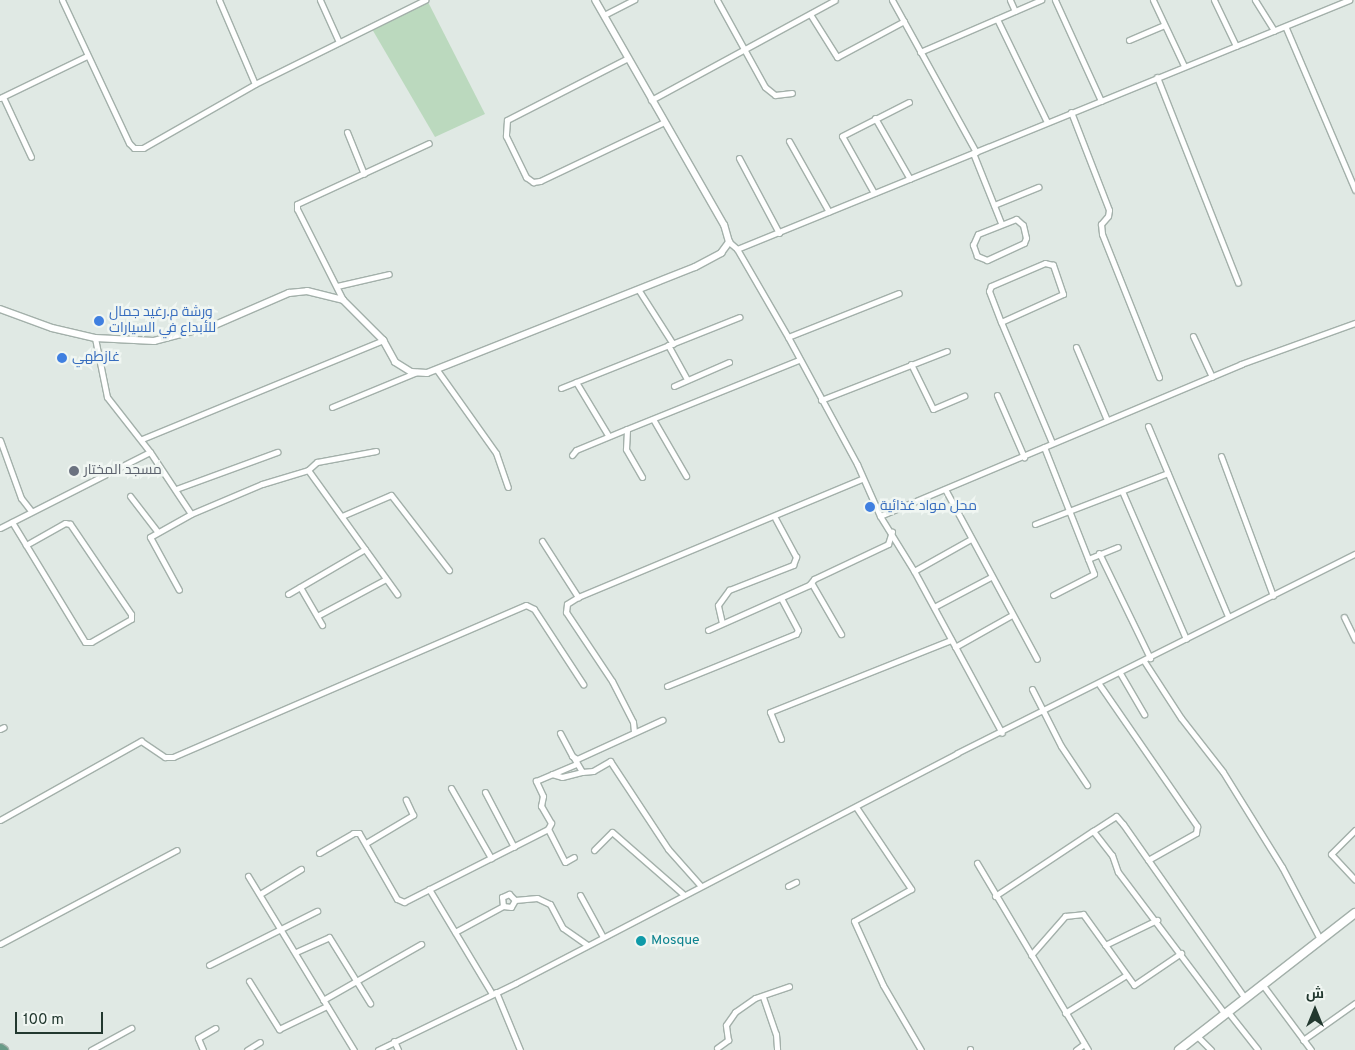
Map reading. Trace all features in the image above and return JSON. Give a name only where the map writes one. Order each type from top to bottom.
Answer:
[{"type":"main road","points":[[1179,1050],[1355,913]]},
{"type":"street","points":[[62,0],[129,143],[134,148],[143,148],[255,84],[422,1]]},
{"type":"street","points":[[219,0],[255,84]]},
{"type":"street","points":[[320,0],[339,42]]},
{"type":"street","points":[[596,0],[651,100],[724,225],[729,242],[737,249],[788,337],[880,516],[892,532],[914,571],[1002,733]]},
{"type":"street","points":[[604,15],[634,0]]},
{"type":"street","points":[[717,0],[744,51],[770,92],[781,96],[792,93]]},
{"type":"street","points":[[651,100],[835,0]]},
{"type":"street","points":[[892,0],[975,153],[1002,223]]},
{"type":"street","points":[[1010,0],[1015,12]]},
{"type":"street","points":[[920,52],[1041,0]]},
{"type":"street","points":[[1055,0],[1101,101]]},
{"type":"street","points":[[1153,0],[1184,66]]},
{"type":"street","points":[[1214,0],[1236,46]]},
{"type":"street","points":[[1254,0],[1274,31]]},
{"type":"street","points":[[737,249],[1184,66],[1286,28],[1349,0]]},
{"type":"street","points":[[810,14],[837,57],[904,21]]},
{"type":"street","points":[[997,20],[1047,122]]},
{"type":"street","points":[[1129,40],[1164,25]]},
{"type":"street","points":[[1286,28],[1355,190]]},
{"type":"street","points":[[31,157],[1,98],[87,56]]},
{"type":"street","points":[[628,58],[507,120],[506,136],[526,177],[533,182],[540,181],[664,122]]},
{"type":"street","points":[[1158,77],[1238,283]]},
{"type":"street","points":[[874,193],[842,136],[909,102]]},
{"type":"street","points":[[1071,112],[1110,210],[1101,224],[1102,234],[1160,377]]},
{"type":"street","points":[[875,118],[910,179]]},
{"type":"street","points":[[347,132],[364,174]]},
{"type":"street","points":[[789,141],[829,212]]},
{"type":"street","points":[[429,143],[299,202],[296,206],[343,300],[383,340],[388,354],[402,368],[411,372],[437,370],[638,289],[712,258],[721,253],[729,242]]},
{"type":"street","points":[[740,158],[779,233]]},
{"type":"street","points":[[994,205],[1038,187]]},
{"type":"street","points":[[1019,220],[1026,238],[1024,243],[988,260],[981,260],[977,256],[974,240],[1002,223],[1019,220]]},
{"type":"street","points":[[1001,322],[1063,294],[1053,265],[1045,262],[991,286],[989,293],[1001,322],[1052,443]]},
{"type":"street","points":[[336,286],[390,274]]},
{"type":"street","points":[[638,289],[670,344],[687,379]]},
{"type":"street","points":[[0,309],[52,328],[95,338],[154,341],[178,337],[298,292],[327,294],[343,300]]},
{"type":"street","points":[[788,337],[899,293]]},
{"type":"street","points":[[561,388],[740,317]]},
{"type":"street","points":[[880,516],[1212,377],[1355,323]]},
{"type":"street","points":[[1193,336],[1212,377]]},
{"type":"street","points":[[95,338],[108,397],[142,438],[191,514]]},
{"type":"street","points":[[142,438],[383,340]]},
{"type":"street","points":[[1076,347],[1107,420]]},
{"type":"street","points":[[821,400],[947,351]]},
{"type":"street","points":[[572,455],[576,450],[608,436],[799,360]]},
{"type":"street","points":[[674,386],[729,362]]},
{"type":"street","points":[[911,364],[932,409],[964,396]]},
{"type":"street","points":[[437,370],[496,453],[508,487]]},
{"type":"street","points":[[332,407],[420,371]]},
{"type":"street","points":[[576,382],[608,436]]},
{"type":"street","points":[[998,395],[1024,457]]},
{"type":"street","points":[[653,419],[686,476]]},
{"type":"street","points":[[1148,426],[1228,616]]},
{"type":"street","points":[[627,429],[626,449],[642,477]]},
{"type":"street","points":[[0,440],[21,498],[31,511]]},
{"type":"street","points":[[1044,447],[1094,574],[1053,595]]},
{"type":"street","points":[[179,590],[150,542],[150,537],[157,531],[191,514],[262,484],[308,470],[317,462],[376,451]]},
{"type":"street","points":[[0,528],[150,452]]},
{"type":"street","points":[[176,489],[277,452]]},
{"type":"street","points":[[1221,456],[1273,596]]},
{"type":"street","points":[[308,470],[397,594]]},
{"type":"street","points":[[1035,524],[1168,473]]},
{"type":"street","points":[[634,732],[633,722],[612,681],[566,612],[567,604],[775,518],[862,479]]},
{"type":"street","points":[[945,489],[1037,659]]},
{"type":"street","points":[[1122,490],[1186,639]]},
{"type":"street","points":[[342,516],[391,495],[449,570]]},
{"type":"street","points":[[130,496],[157,531]]},
{"type":"street","points":[[722,623],[718,605],[729,590],[792,565],[796,557],[775,518]]},
{"type":"street","points":[[12,522],[85,642],[91,642],[130,619],[131,614],[70,524],[65,522],[26,545]]},
{"type":"street","points":[[708,630],[812,584],[814,579],[888,544],[892,532]]},
{"type":"street","points":[[914,571],[971,539]]},
{"type":"street","points":[[542,541],[578,598]]},
{"type":"street","points":[[1088,559],[1118,547]]},
{"type":"street","points":[[288,594],[365,549]]},
{"type":"street","points":[[1099,553],[1150,658]]},
{"type":"street","points":[[378,1050],[494,993],[700,885],[1099,684],[1228,616],[1273,596],[1355,554]]},
{"type":"street","points":[[934,607],[991,577]]},
{"type":"street","points":[[317,616],[386,579]]},
{"type":"street","points":[[812,584],[841,634]]},
{"type":"street","points":[[300,587],[322,625]]},
{"type":"street","points":[[667,686],[796,634],[798,630],[781,598]]},
{"type":"street","points":[[0,820],[141,741],[165,757],[173,757],[526,606],[534,609],[583,684]]},
{"type":"street","points":[[955,647],[1012,615]]},
{"type":"street","points":[[1344,617],[1355,640]]},
{"type":"street","points":[[781,739],[770,712],[951,640]]},
{"type":"street","points":[[1144,661],[1181,718],[1223,772],[1282,867],[1320,939]]},
{"type":"street","points":[[1120,673],[1144,714]]},
{"type":"street","points":[[1099,684],[1197,826],[1196,833],[1148,860]]},
{"type":"street","points":[[1032,689],[1061,746],[1087,785]]},
{"type":"street","points":[[319,853],[353,833],[359,833],[398,901],[404,902],[548,829],[551,823],[541,806],[543,796],[536,781],[662,720]]},
{"type":"street","points":[[560,733],[582,772]]},
{"type":"street","points":[[552,774],[562,777],[593,771],[610,761],[668,849],[700,885]]},
{"type":"street","points":[[451,788],[491,858]]},
{"type":"street","points":[[486,792],[514,847]]},
{"type":"street","points":[[366,843],[413,815],[406,800]]},
{"type":"street","points":[[856,807],[911,889],[854,920],[882,985],[921,1050]]},
{"type":"street","points":[[995,896],[1116,816],[1245,998]]},
{"type":"street","points":[[548,829],[564,862],[574,857]]},
{"type":"street","points":[[1355,830],[1330,854],[1355,880]]},
{"type":"street","points":[[1093,831],[1112,855],[1118,872],[1258,1050]]},
{"type":"street","points":[[594,850],[612,832],[683,894]]},
{"type":"street","points":[[0,944],[177,850]]},
{"type":"street","points":[[977,863],[1088,1050]]},
{"type":"street","points":[[260,894],[301,868]]},
{"type":"street","points":[[248,876],[354,1050]]},
{"type":"street","points":[[788,886],[796,882]]},
{"type":"street","points":[[429,889],[494,993],[520,1050]]},
{"type":"street","points":[[502,906],[502,897],[509,894],[515,900]]},
{"type":"street","points":[[580,895],[603,937]]},
{"type":"street","points":[[515,900],[537,898],[550,904],[563,928],[587,945]]},
{"type":"street","points":[[456,932],[502,906],[511,907],[515,900]]},
{"type":"street","points":[[209,965],[317,911]]},
{"type":"street","points":[[1031,955],[1065,916],[1083,914],[1125,976],[1135,984],[1182,953]]},
{"type":"street","points":[[1105,945],[1157,920]]},
{"type":"street","points":[[296,952],[328,937],[358,981],[370,1003]]},
{"type":"street","points":[[324,1000],[421,944]]},
{"type":"street","points":[[1065,1013],[1125,976]]},
{"type":"street","points":[[249,980],[279,1029],[327,1006]]},
{"type":"street","points":[[1262,984],[1311,1050]]},
{"type":"street","points":[[717,1048],[728,1040],[726,1025],[729,1017],[747,1003],[789,986]]},
{"type":"street","points":[[763,997],[776,1034],[777,1050]]},
{"type":"street","points":[[1303,1040],[1355,1003]]},
{"type":"street","points":[[91,1050],[131,1028]]},
{"type":"street","points":[[203,1050],[198,1038],[214,1028]]},
{"type":"street","points":[[1198,1036],[1211,1050]]},
{"type":"street","points":[[394,1041],[398,1050]]},
{"type":"street","points":[[247,1050],[260,1042]]},
{"type":"street","points":[[1076,1050],[1084,1044]]},
{"type":"green space","points":[[428,2],[485,114],[435,137],[372,29]]},
{"type":"place","name":"ورشة م.رغيد جمال للأبداع في السيارات","points":[[99,321]]},
{"type":"place","name":"غازطهي","points":[[62,358]]},
{"type":"place","name":"مسجد المختار","points":[[74,471]]},
{"type":"place","name":"محل مواد غذائية","points":[[870,507]]},
{"type":"place","name":"Mosque","points":[[641,941]]}]
